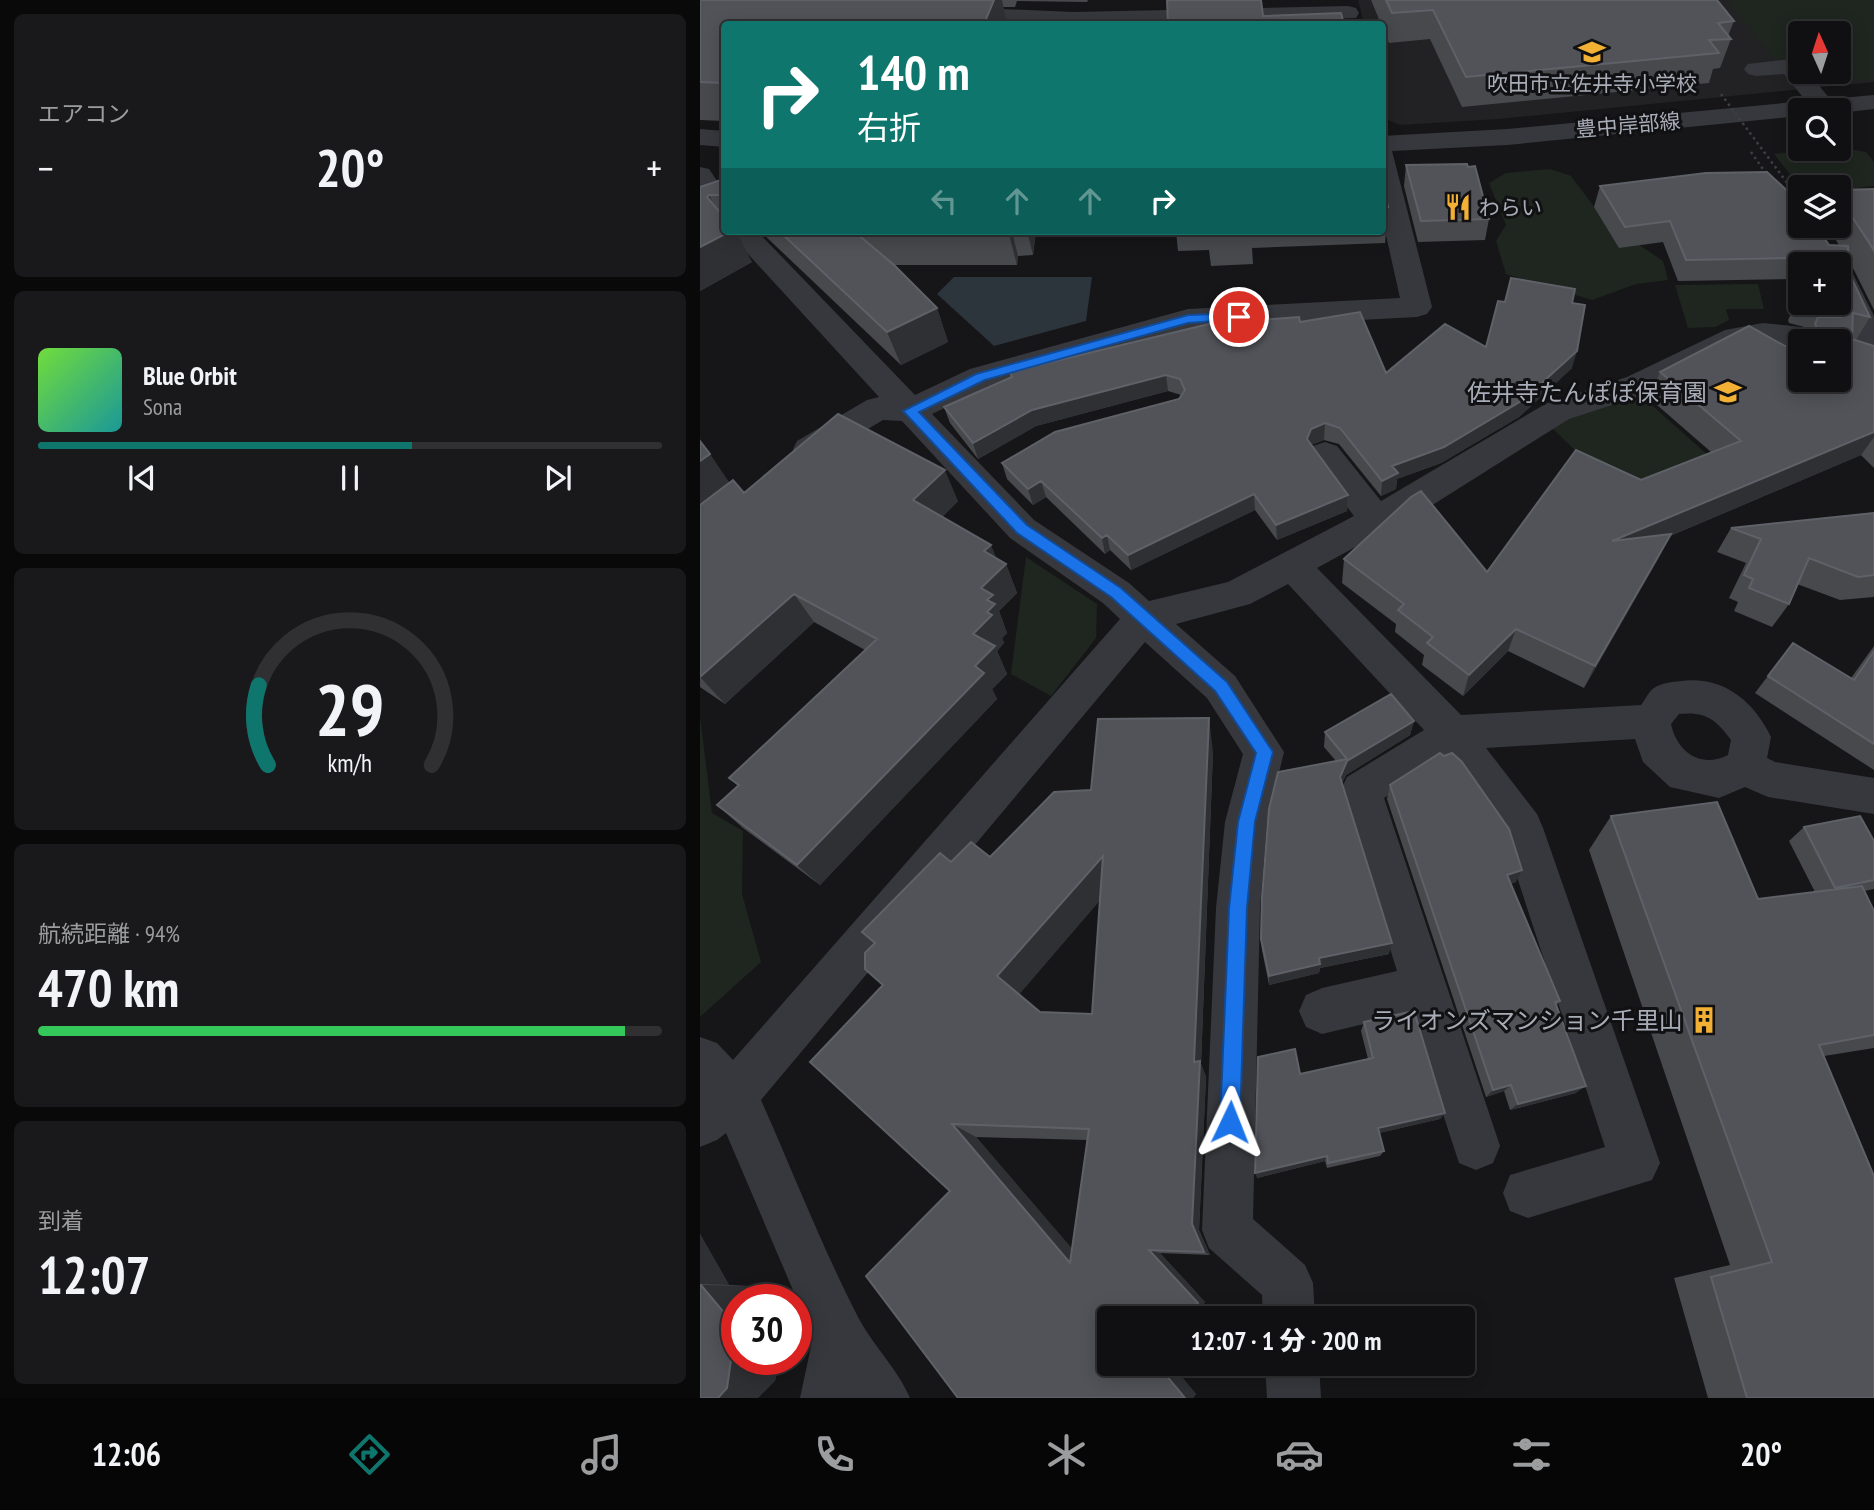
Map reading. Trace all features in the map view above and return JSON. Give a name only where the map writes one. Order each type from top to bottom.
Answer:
[{"type":"street","points":[[940,13],[1074,19],[1348,13]]},
{"type":"street","points":[[1756,69],[1790,66],[1817,98]]},
{"type":"street","name":"豊中岸部線","points":[[1851,110],[1874,102]]},
{"type":"street","name":"豊中岸部線","points":[[1386,157],[1507,136],[1788,119]]},
{"type":"street","name":"豊中岸部線","points":[[1851,119],[1874,123]]},
{"type":"street","name":"豊中岸部線","points":[[1386,158],[1788,131]]},
{"type":"street","points":[[700,137],[721,139]]},
{"type":"street","points":[[783,467],[878,408],[910,411],[981,377],[1188,319],[1416,307],[1386,172]]},
{"type":"street","points":[[700,175],[721,205]]},
{"type":"street","points":[[745,235],[1022,529],[1116,593],[1221,687],[1264,752],[1246,822],[1238,908],[1227,1230],[1287,1283],[1288,1306]]},
{"type":"street","points":[[1851,310],[1866,357]]},
{"type":"street","points":[[717,1109],[1144,617],[1237,594],[1422,495],[1558,411],[1638,385],[1736,337],[1763,333],[1788,336]]},
{"type":"street","points":[[1325,454],[1376,520]]},
{"type":"street","points":[[975,479],[1006,461]]},
{"type":"street","points":[[1292,565],[1452,733],[1522,828],[1634,1163],[1528,1193]]},
{"type":"street","points":[[1476,1146],[1361,790],[1452,733],[1651,721],[1668,699],[1700,694],[1733,709],[1751,737],[1746,766]]},
{"type":"street","points":[[1651,721],[1657,750],[1684,774],[1719,780],[1746,766]]},
{"type":"street","points":[[1746,766],[1768,779],[1872,798],[1874,796]]},
{"type":"street","points":[[1322,1011],[1423,987]]},
{"type":"street","points":[[700,1060],[717,1109],[840,1337],[873,1390],[883,1398]]},
{"type":"street","points":[[827,1398],[840,1337]]},
{"type":"street","points":[[1293,1376],[1294,1398]]},
{"type":"path","points":[[1721,94],[1788,184],[1795,202],[1785,194]]},
{"type":"path","points":[[1751,152],[1774,186]]},
{"type":"shaded area","name":"吹田市立佐井寺小学校","points":[[1358,0],[1874,0],[1874,82],[1498,119],[1400,125],[1386,119],[1386,21],[1363,21]]},
{"type":"shaded area","points":[[1727,0],[1874,0],[1874,79],[1852,81],[1852,21],[1788,21],[1788,58],[1774,59]]},
{"type":"shaded area","points":[[1851,149],[1866,152],[1874,162],[1874,186],[1851,189],[1851,175],[1791,175],[1774,154],[1788,152],[1788,161],[1851,161]]},
{"type":"shaded area","points":[[1550,169],[1571,176],[1617,237],[1632,240],[1663,261],[1668,280],[1636,284],[1592,300],[1506,274],[1496,241],[1506,225],[1489,183],[1506,173]]},
{"type":"shaded area","points":[[954,277],[1092,277],[1086,321],[994,346],[937,294]]},
{"type":"shaded area","points":[[1758,284],[1764,309],[1726,309],[1729,320],[1715,327],[1688,328],[1675,285]]},
{"type":"shaded area","points":[[1637,392],[1710,457],[1620,494],[1551,427],[1564,416]]},
{"type":"shaded area","points":[[1026,557],[1097,604],[1096,638],[1051,696],[1011,674]]},
{"type":"shaded area","points":[[700,716],[712,813],[743,831],[742,894],[761,962],[700,1017]]},
{"type":"building","points":[[700,0],[994,0],[985,21],[721,21],[721,83],[700,82]]},
{"type":"building","points":[[1167,0],[1261,0],[1263,16],[1341,13],[1343,21],[1168,21]]},
{"type":"building","points":[[1386,0],[1717,0],[1734,21],[1718,23],[1731,39],[1709,40],[1719,53],[1466,77],[1433,10],[1392,13]]},
{"type":"building","points":[[1467,164],[1468,167],[1475,166],[1489,219],[1421,221],[1406,165]]},
{"type":"building","points":[[1767,172],[1788,192],[1788,238],[1824,238],[1829,245],[1848,246],[1848,252],[1788,252],[1788,258],[1686,260],[1670,221],[1625,227],[1600,186],[1706,173]]},
{"type":"building","points":[[721,180],[721,195],[707,197],[721,213],[721,235],[723,235],[700,247],[700,187]]},
{"type":"building","points":[[1874,189],[1874,251],[1851,216],[1851,190]]},
{"type":"building","points":[[783,235],[859,235],[894,265],[937,308],[887,332]]},
{"type":"building","points":[[1851,277],[1870,317],[1853,313],[1852,339],[1874,346],[1874,432],[1612,541],[1671,534],[1595,666],[1516,629],[1469,675],[1427,643],[1433,637],[1398,610],[1404,604],[1344,559],[1411,497],[1421,491],[1487,572],[1576,450],[1641,480],[1741,441],[1660,372],[1749,326],[1788,348],[1788,392],[1851,392],[1851,329],[1817,329],[1815,324],[1818,317],[1851,315]]},
{"type":"building","points":[[1511,278],[1575,289],[1572,303],[1585,305],[1577,351],[1523,400],[1444,447],[1392,466],[1398,473],[1382,481],[1340,428],[1325,423],[1311,429],[1307,439],[1348,495],[1276,525],[1254,494],[1128,555],[1107,535],[1102,538],[1041,481],[1028,489],[1002,463],[1055,432],[1179,399],[1185,390],[1180,379],[1166,375],[1032,410],[973,443],[944,407],[1012,377],[1010,372],[1209,324],[1299,317],[1300,322],[1360,312],[1386,373],[1445,324],[1486,347],[1498,301],[1505,302]]},
{"type":"building","points":[[838,414],[945,470],[913,500],[991,545],[984,551],[1006,564],[981,588],[993,595],[987,600],[995,604],[987,612],[992,615],[973,634],[995,646],[975,666],[984,673],[797,865],[717,805],[739,785],[729,778],[877,639],[794,594],[700,677],[700,505],[733,480],[744,493]]},
{"type":"building","points":[[700,441],[710,454],[700,461]]},
{"type":"building","points":[[1874,513],[1874,575],[1858,577],[1809,558],[1789,604],[1749,588],[1753,579],[1744,575],[1761,539],[1731,528]]},
{"type":"building","points":[[1793,643],[1854,680],[1874,651],[1874,744],[1768,676]]},
{"type":"building","points":[[1391,694],[1414,721],[1347,761],[1340,777],[1392,943],[1319,958],[1320,964],[1269,976],[1261,939],[1262,897],[1269,809],[1278,772],[1347,759],[1325,732]]},
{"type":"building","points":[[1209,718],[1194,1062],[1200,1061],[1192,1224],[1204,1252],[1149,1250],[1198,1303],[1195,1306],[1097,1306],[1097,1376],[1167,1376],[1185,1398],[958,1398],[866,1276],[950,1191],[810,1062],[883,985],[865,969],[865,953],[875,943],[862,932],[940,853],[951,862],[971,842],[990,857],[1054,792],[1091,790],[1098,719]],"holes":[[[1103,856],[1092,1014],[1040,1012],[997,976]],[[952,1124],[1089,1129],[1070,1263]]]},
{"type":"building","points":[[1440,753],[1444,756],[1452,753],[1462,762],[1509,829],[1522,870],[1507,875],[1560,1001],[1555,1002],[1586,1086],[1518,1104],[1511,1085],[1493,1090],[1390,785]]},
{"type":"building","points":[[1717,802],[1758,899],[1862,886],[1874,911],[1874,1035],[1819,1045],[1874,1176],[1874,1398],[1747,1398],[1711,1277],[1772,1262],[1611,816]]},
{"type":"building","points":[[1860,816],[1874,841],[1874,880],[1835,888],[1804,827]]},
{"type":"building","points":[[1414,1011],[1445,1113],[1378,1128],[1384,1151],[1328,1163],[1327,1156],[1255,1173],[1258,1057],[1295,1049],[1300,1074],[1373,1058],[1364,1022]]},
{"type":"building","points":[[701,1285],[721,1309],[721,1375],[729,1375],[727,1388],[718,1398],[700,1398]]},
{"type":"place","name":"吹田市立佐井寺小学校","points":[[1592,52]]},
{"type":"place","name":"わらい","points":[[1458,207]]},
{"type":"place","name":"佐井寺たんぽぽ保育園","points":[[1728,392]]},
{"type":"place","name":"ライオンズマンション千里山","points":[[1704,1020]]},
{"type":"route","points":[[1230,1122],[1238,908],[1246,822],[1264,752],[1221,687],[1116,593],[1022,529],[910,411],[981,377],[1188,319],[1239,317]]}]
